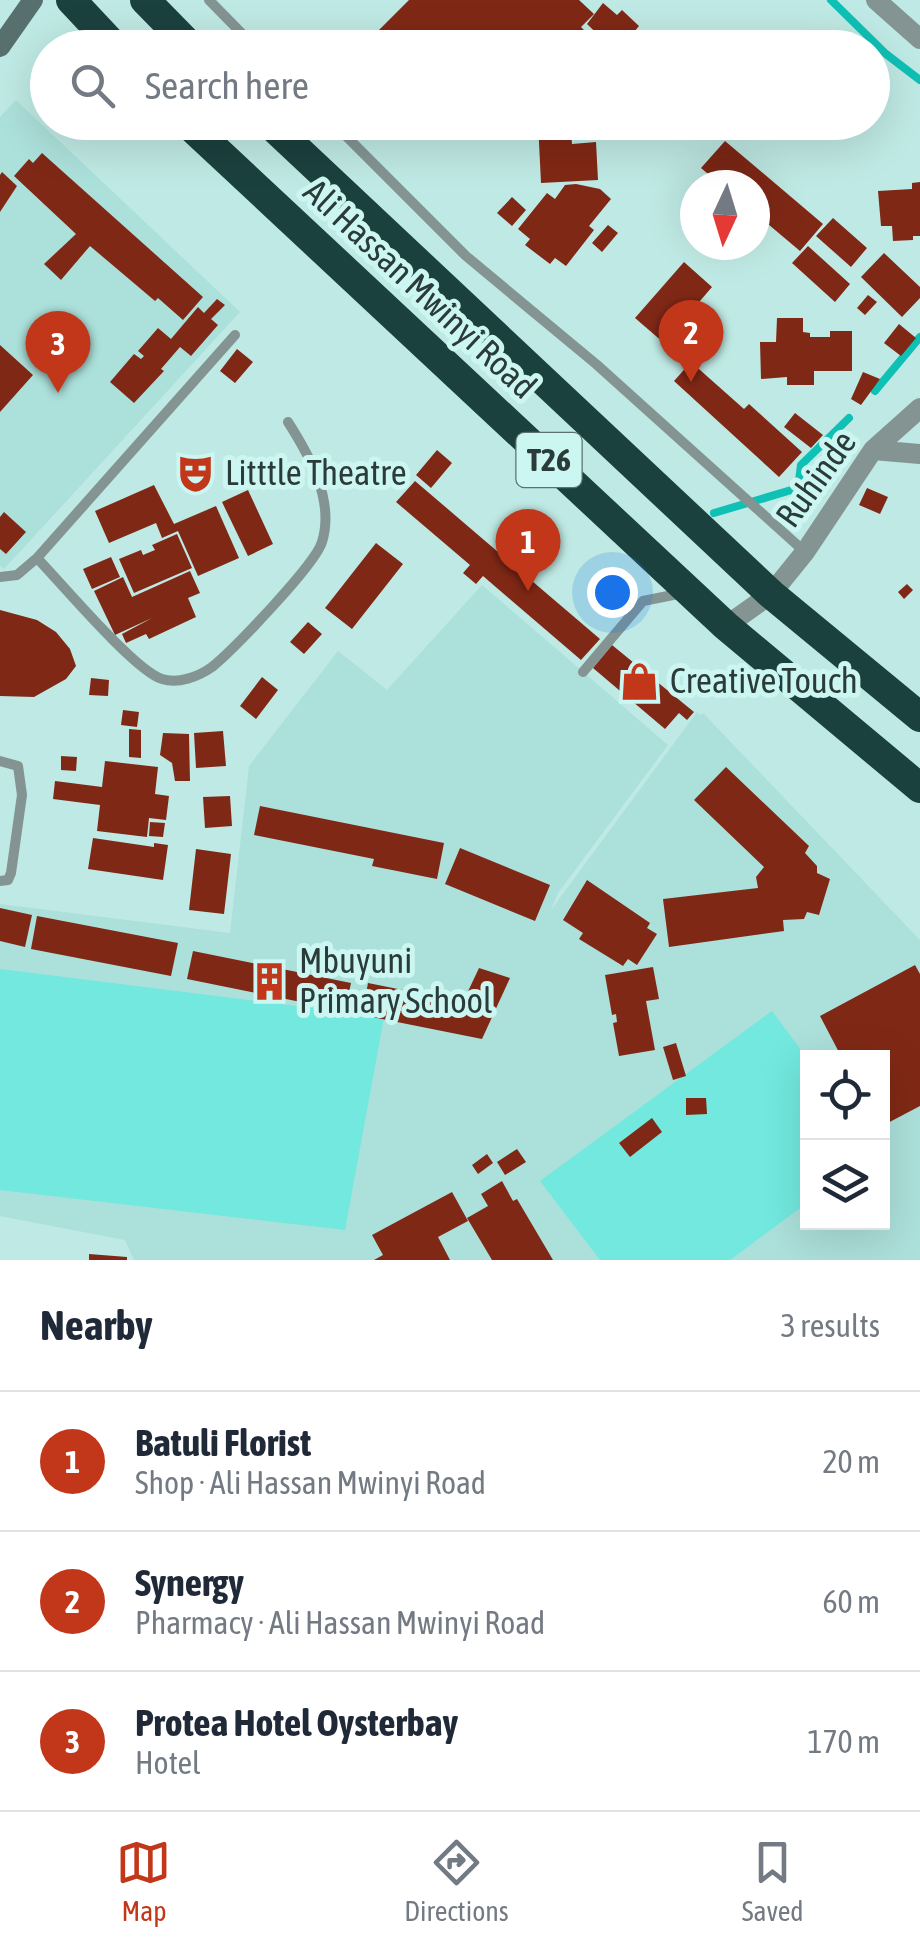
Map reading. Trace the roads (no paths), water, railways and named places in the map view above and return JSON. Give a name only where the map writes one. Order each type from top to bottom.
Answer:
[{"type":"highway","points":[[72,0],[100,30]]},
{"type":"highway","points":[[146,0],[175,30]]},
{"type":"highway","name":"Ali Hassan Mwinyi Road","points":[[205,140],[726,626],[920,788]]},
{"type":"highway","name":"Ali Hassan Mwinyi Road","points":[[287,140],[771,594],[920,717]]},
{"type":"street","points":[[0,47],[33,0]]},
{"type":"street","points":[[876,0],[920,39]]},
{"type":"street","name":"Ruhinde","points":[[726,626],[771,594],[805,552],[873,450],[920,408]]},
{"type":"street","points":[[873,450],[920,454]]},
{"type":"lane","points":[[208,0],[238,30]]},
{"type":"lane","points":[[350,140],[466,256],[596,364],[805,552]]},
{"type":"lane","points":[[0,577],[17,576],[37,558],[235,335]]},
{"type":"lane","points":[[37,558],[143,670],[169,681],[188,679],[211,667],[310,566],[323,541],[324,512],[314,463],[288,422]]},
{"type":"lane","points":[[583,672],[642,601],[692,591]]},
{"type":"lane","points":[[0,761],[18,766],[22,795],[11,872],[8,880],[0,881]]},
{"type":"waterway","points":[[831,0],[862,30]]},
{"type":"waterway","points":[[890,57],[920,80]]},
{"type":"waterway","points":[[875,391],[920,337]]},
{"type":"waterway","points":[[714,513],[798,488],[801,465],[849,418]]},
{"type":"place","name":"Synergy","points":[[691,382]]},
{"type":"place","name":"Protea Hotel Oysterbay","points":[[58,393]]},
{"type":"place","name":"Litttle Theatre","points":[[195,473]]},
{"type":"place","name":"Batuli Florist","points":[[528,591]]},
{"type":"place","name":"Creative Touch","points":[[640,681]]},
{"type":"place","name":"Mbuyuni Primary School","points":[[269,981]]}]
